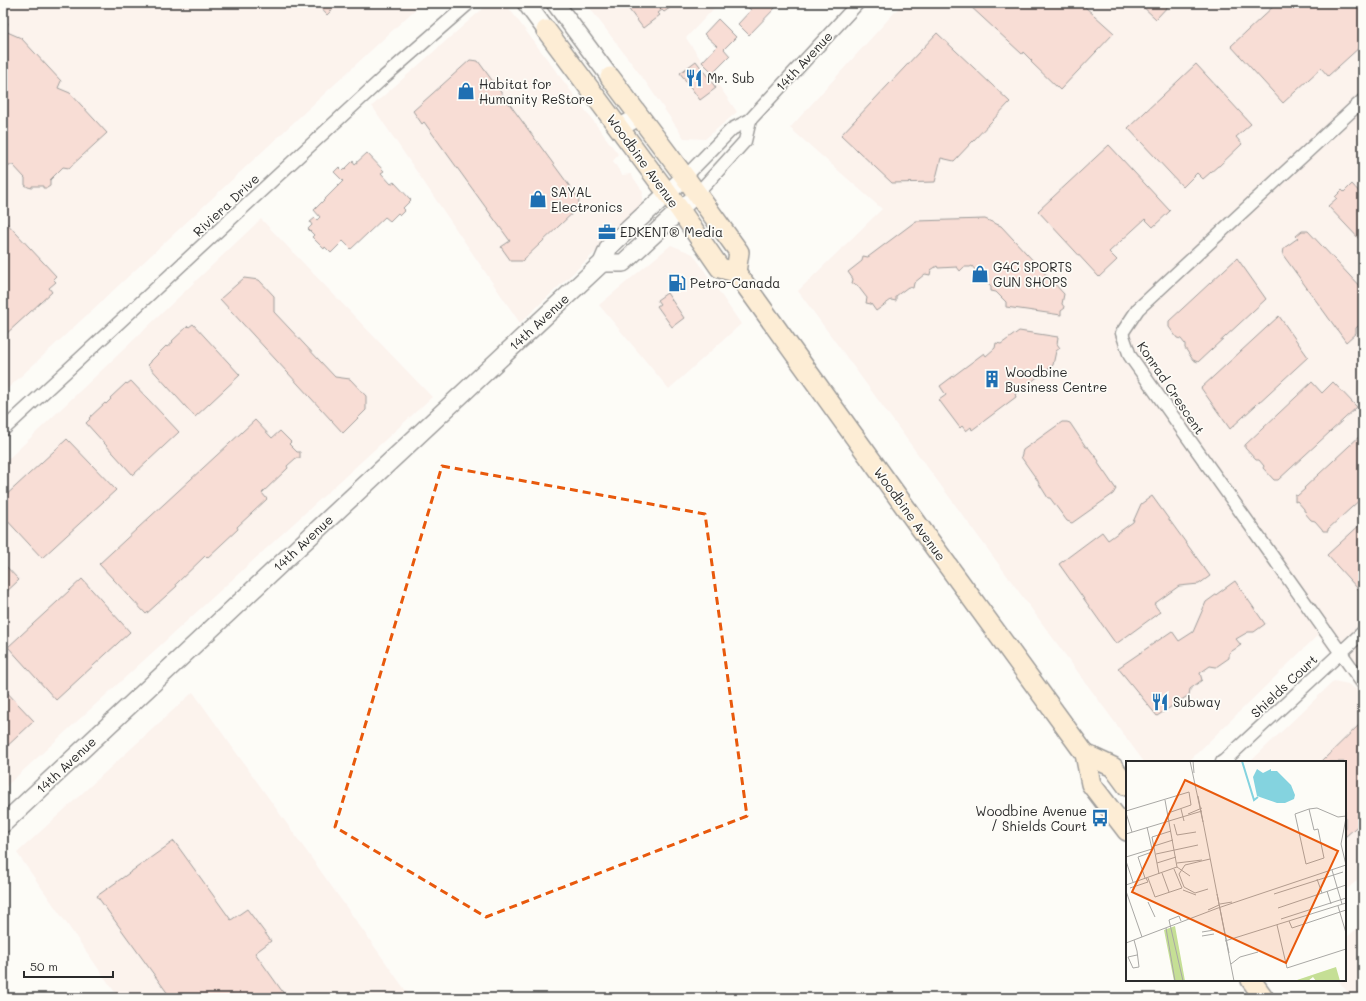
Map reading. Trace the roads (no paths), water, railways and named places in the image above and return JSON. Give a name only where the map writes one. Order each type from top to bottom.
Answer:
[{"type":"main road","name":"Woodbine Avenue","points":[[526,3],[680,210],[720,268],[736,272],[908,512],[1085,754],[1091,784],[1126,830]]},
{"type":"main road","name":"Woodbine Avenue","points":[[555,3],[640,116],[739,252],[736,272]]},
{"type":"main road","points":[[619,128],[640,116]]},
{"type":"main road","name":"14th Avenue","points":[[3,824],[602,263],[609,247],[685,177]]},
{"type":"main road","name":"14th Avenue","points":[[602,263],[623,263],[680,210]]},
{"type":"main road","name":"Woodbine Avenue","points":[[1085,754],[1113,767],[1126,785]]},
{"type":"main road","points":[[1252,981],[1264,998]]},
{"type":"street","name":"Riviera Drive","points":[[3,430],[383,78],[469,3]]},
{"type":"street","name":"14th Avenue","points":[[685,177],[732,130],[750,120],[858,3]]},
{"type":"street","name":"Konrad Crescent","points":[[1340,653],[1130,356],[1122,333],[1138,309],[1363,100]]},
{"type":"street","name":"14th Avenue","points":[[680,210],[697,194],[745,141],[750,120]]},
{"type":"street","name":"Shields Court","points":[[1224,761],[1363,632]]},
{"type":"street","points":[[1340,653],[1363,684]]},
{"type":"place","name":"Mr. Sub","points":[[694,78]]},
{"type":"place","name":"Habitat for Humanity ReStore","points":[[466,91]]},
{"type":"place","name":"SAYAL Electronics","points":[[538,199]]},
{"type":"place","name":"EDKENT® Media","points":[[607,232]]},
{"type":"place","name":"G4C SPORTS GUN SHOPS","points":[[980,274]]},
{"type":"place","name":"Petro-Canada","points":[[677,283]]},
{"type":"place","name":"Woodbine Business Centre","points":[[992,379]]},
{"type":"place","name":"Subway","points":[[1160,702]]},
{"type":"place","name":"Woodbine Avenue / Shields Court","points":[[1100,818]]}]
